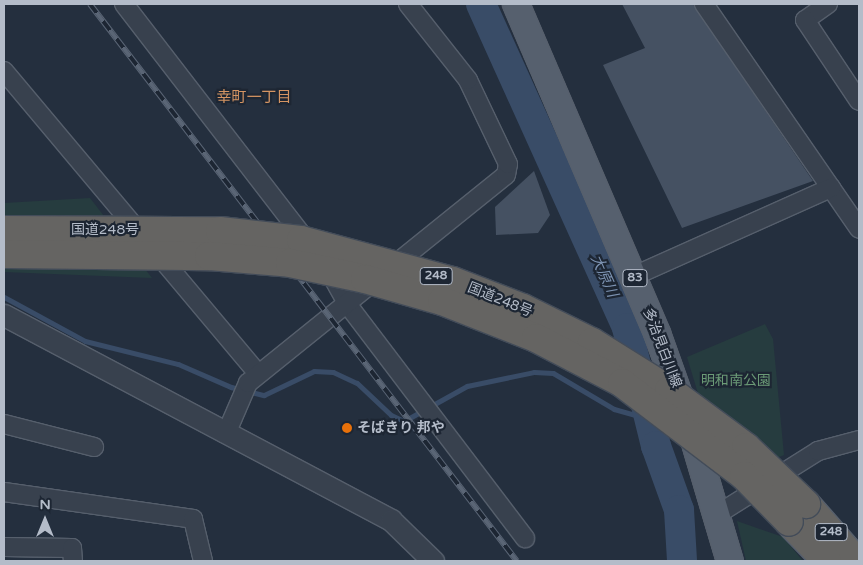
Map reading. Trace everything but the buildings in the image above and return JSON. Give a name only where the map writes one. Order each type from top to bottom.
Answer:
[{"type":"highway","name":"国道248号","points":[[4,230],[220,231],[301,240],[453,281],[523,308],[592,342],[669,390],[746,448],[797,513],[828,561]]},
{"type":"highway","name":"国道248号","points":[[4,254],[210,256],[290,263],[365,279],[442,302],[536,338],[622,384],[744,476],[797,513],[856,561]]},
{"type":"main road","name":"多治見白川線","points":[[516,4],[634,276],[689,422],[718,514],[730,561]]},
{"type":"street","points":[[124,4],[333,275],[348,305],[525,538]]},
{"type":"street","points":[[226,434],[248,383],[348,305],[506,174],[508,164],[468,80],[408,4]]},
{"type":"street","points":[[704,4],[859,229]]},
{"type":"street","points":[[828,4],[805,20],[859,101]]},
{"type":"street","points":[[4,71],[258,374]]},
{"type":"street","points":[[634,276],[831,188]]},
{"type":"street","points":[[4,315],[390,520],[424,558]]},
{"type":"street","points":[[4,424],[94,447]]},
{"type":"street","points":[[718,514],[798,463],[859,438]]},
{"type":"street","points":[[4,492],[193,519],[203,561]]},
{"type":"street","points":[[4,547],[72,548],[74,561]]},
{"type":"green space","points":[[90,198],[152,278],[4,272],[4,203]]},
{"type":"green space","name":"明和南公園","points":[[765,324],[773,339],[784,455],[724,480],[687,357]]},
{"type":"green space","points":[[737,521],[783,537],[803,561],[746,561]]},
{"type":"waterway","name":"大原川","points":[[481,4],[627,328],[656,446],[679,510],[682,561]]},
{"type":"waterway","points":[[4,297],[85,341],[178,364],[231,387],[264,395],[314,371],[333,372],[357,383],[391,415],[404,421],[467,386],[534,372],[553,373],[614,409],[650,419]]},
{"type":"railway","points":[[90,4],[517,561]]},
{"type":"place","name":"そばきり 邦や","points":[[347,428]]},
{"type":"district","name":"幸町一丁目","points":[[254,98]]}]
